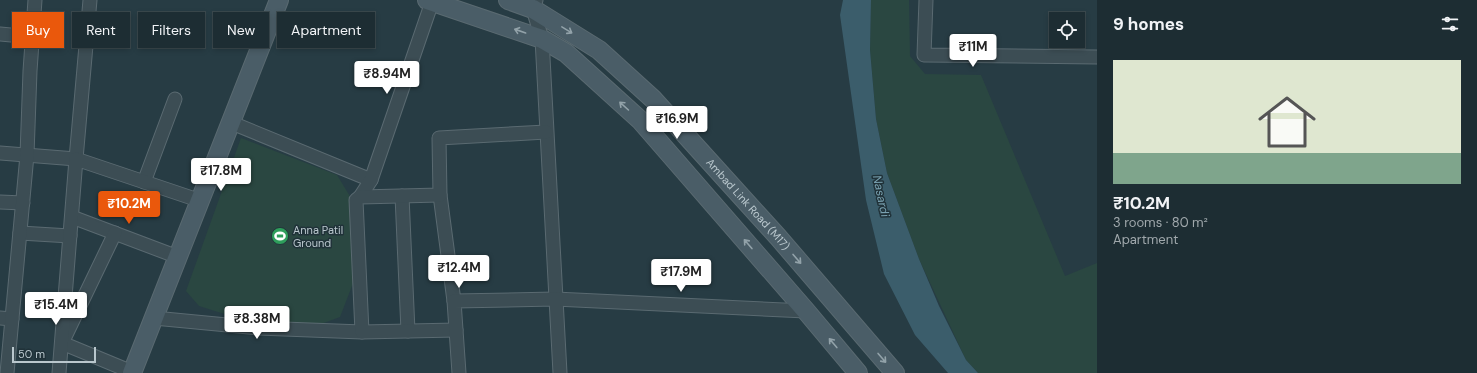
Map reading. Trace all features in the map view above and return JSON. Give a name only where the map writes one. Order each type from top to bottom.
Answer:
[{"type":"main road","points":[[132,373],[232,123],[279,0]]},
{"type":"main road","name":"Ambad Link Road (M17)","points":[[508,0],[535,5],[599,50],[653,99],[778,237],[895,373]]},
{"type":"main road","points":[[430,1],[542,39],[566,53],[640,120],[858,373]]},
{"type":"street","points":[[34,12],[35,0]]},
{"type":"street","points":[[59,373],[90,0]]},
{"type":"street","points":[[926,0],[924,55],[1097,57]]},
{"type":"street","points":[[362,332],[356,200],[360,197],[371,180],[430,1]]},
{"type":"street","points":[[535,5],[542,39],[560,373]]},
{"type":"street","points":[[0,34],[12,35]]},
{"type":"street","points":[[7,373],[6,318],[20,233],[23,203],[27,155],[32,48]]},
{"type":"street","points":[[144,182],[175,100]]},
{"type":"street","points":[[232,123],[371,180]]},
{"type":"street","points":[[459,373],[454,301],[440,194],[439,138],[546,132]]},
{"type":"street","points":[[0,153],[76,159],[201,201]]},
{"type":"street","points":[[360,197],[440,194]]},
{"type":"street","points":[[402,196],[408,331]]},
{"type":"street","points":[[0,202],[23,203]]},
{"type":"street","points":[[72,217],[178,257]]},
{"type":"street","points":[[20,233],[70,236]]},
{"type":"street","points":[[62,343],[115,233]]},
{"type":"street","points":[[454,301],[555,300],[806,311]]},
{"type":"street","points":[[154,318],[258,328],[362,332],[456,330]]},
{"type":"street","points":[[62,343],[132,373]]},
{"type":"green space","points":[[871,0],[909,0],[910,56],[925,74],[981,75],[1065,276],[1097,263],[1097,373],[978,373],[966,360],[919,259],[887,173],[876,119],[870,50]]},
{"type":"green space","name":"Anna Patil Ground","points":[[241,138],[337,175],[351,198],[357,273],[340,317],[299,332],[253,323],[199,306],[186,291]]},
{"type":"water","name":"Nasardi","points":[[843,0],[871,0],[870,50],[876,119],[887,173],[919,259],[939,306],[966,360],[978,373],[948,373],[915,335],[884,274],[866,200],[840,15]]},
{"type":"place","name":"Anna Patil Ground","points":[[280,236]]}]
